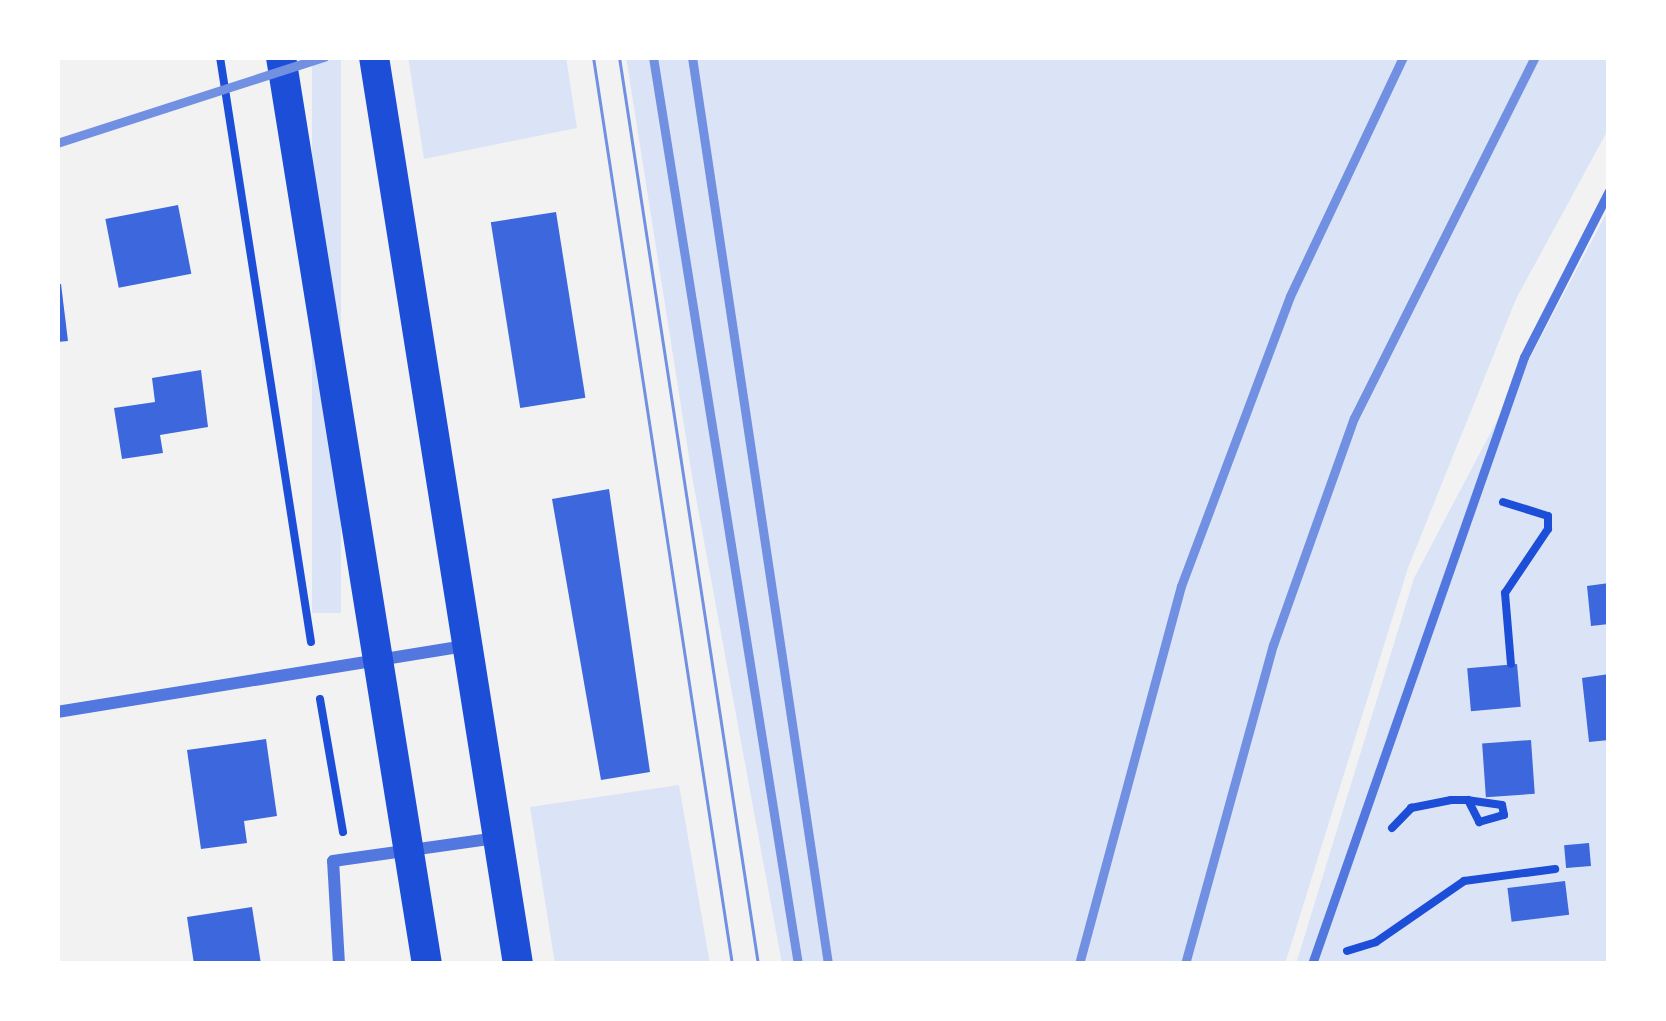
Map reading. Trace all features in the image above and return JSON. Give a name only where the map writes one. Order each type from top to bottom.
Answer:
[{"type":"main road","points":[[281,57],[374,663],[428,964]]},
{"type":"main road","points":[[374,57],[518,964]]},
{"type":"street","points":[[57,712],[316,675],[466,645]]},
{"type":"street","points":[[339,964],[333,861],[498,838]]},
{"type":"lane","points":[[1312,964],[1352,837],[1524,357],[1609,191]]},
{"type":"path","points":[[220,57],[347,857]]},
{"type":"path","points":[[1479,492],[1547,517],[1548,529],[1505,593],[1511,664]]},
{"type":"path","points":[[1352,837],[1388,832],[1412,808],[1468,800],[1502,806],[1504,815],[1479,822],[1468,800]]},
{"type":"path","points":[[1316,950],[1376,942],[1464,881],[1555,869]]},
{"type":"shaded area","points":[[312,57],[341,57],[341,613],[312,613]]},
{"type":"shaded area","points":[[408,57],[566,57],[577,128],[424,159]]},
{"type":"shaded area","points":[[626,57],[1609,57],[1609,128],[1516,299],[1408,568],[1285,964],[782,964],[692,476]]},
{"type":"shaded area","points":[[1609,208],[1609,964],[1296,964],[1414,578]]},
{"type":"shaded area","points":[[679,785],[710,964],[555,964],[530,807]]},
{"type":"building","points":[[178,205],[191,274],[119,288],[105,219]]},
{"type":"building","points":[[556,212],[585,398],[520,408],[491,222]]},
{"type":"building","points":[[57,284],[61,284],[68,341],[57,342]]},
{"type":"building","points":[[201,370],[208,427],[160,435],[163,453],[122,459],[114,408],[155,402],[152,378]]},
{"type":"building","points":[[609,489],[650,772],[601,780],[552,499]]},
{"type":"building","points":[[1609,583],[1609,624],[1591,626],[1587,586]]},
{"type":"building","points":[[1517,664],[1521,707],[1471,711],[1467,668]]},
{"type":"building","points":[[1609,674],[1609,740],[1589,742],[1582,678]]},
{"type":"building","points":[[266,739],[277,816],[244,821],[247,843],[201,849],[187,750]]},
{"type":"building","points":[[1531,740],[1535,794],[1486,797],[1482,743]]},
{"type":"building","points":[[1589,843],[1591,866],[1566,868],[1564,845]]},
{"type":"building","points":[[1565,881],[1569,915],[1512,922],[1507,888]]},
{"type":"building","points":[[252,907],[261,964],[194,964],[187,917]]},
{"type":"tram line","points":[[593,57],[732,964]]},
{"type":"tram line","points":[[619,57],[758,964]]},
{"type":"railway","points":[[57,143],[324,57]]},
{"type":"railway","points":[[653,57],[798,964]]},
{"type":"railway","points":[[692,57],[828,964]]},
{"type":"railway","points":[[1079,964],[1181,586],[1290,296],[1403,57]]},
{"type":"railway","points":[[1185,964],[1273,645],[1354,418],[1535,57]]}]
